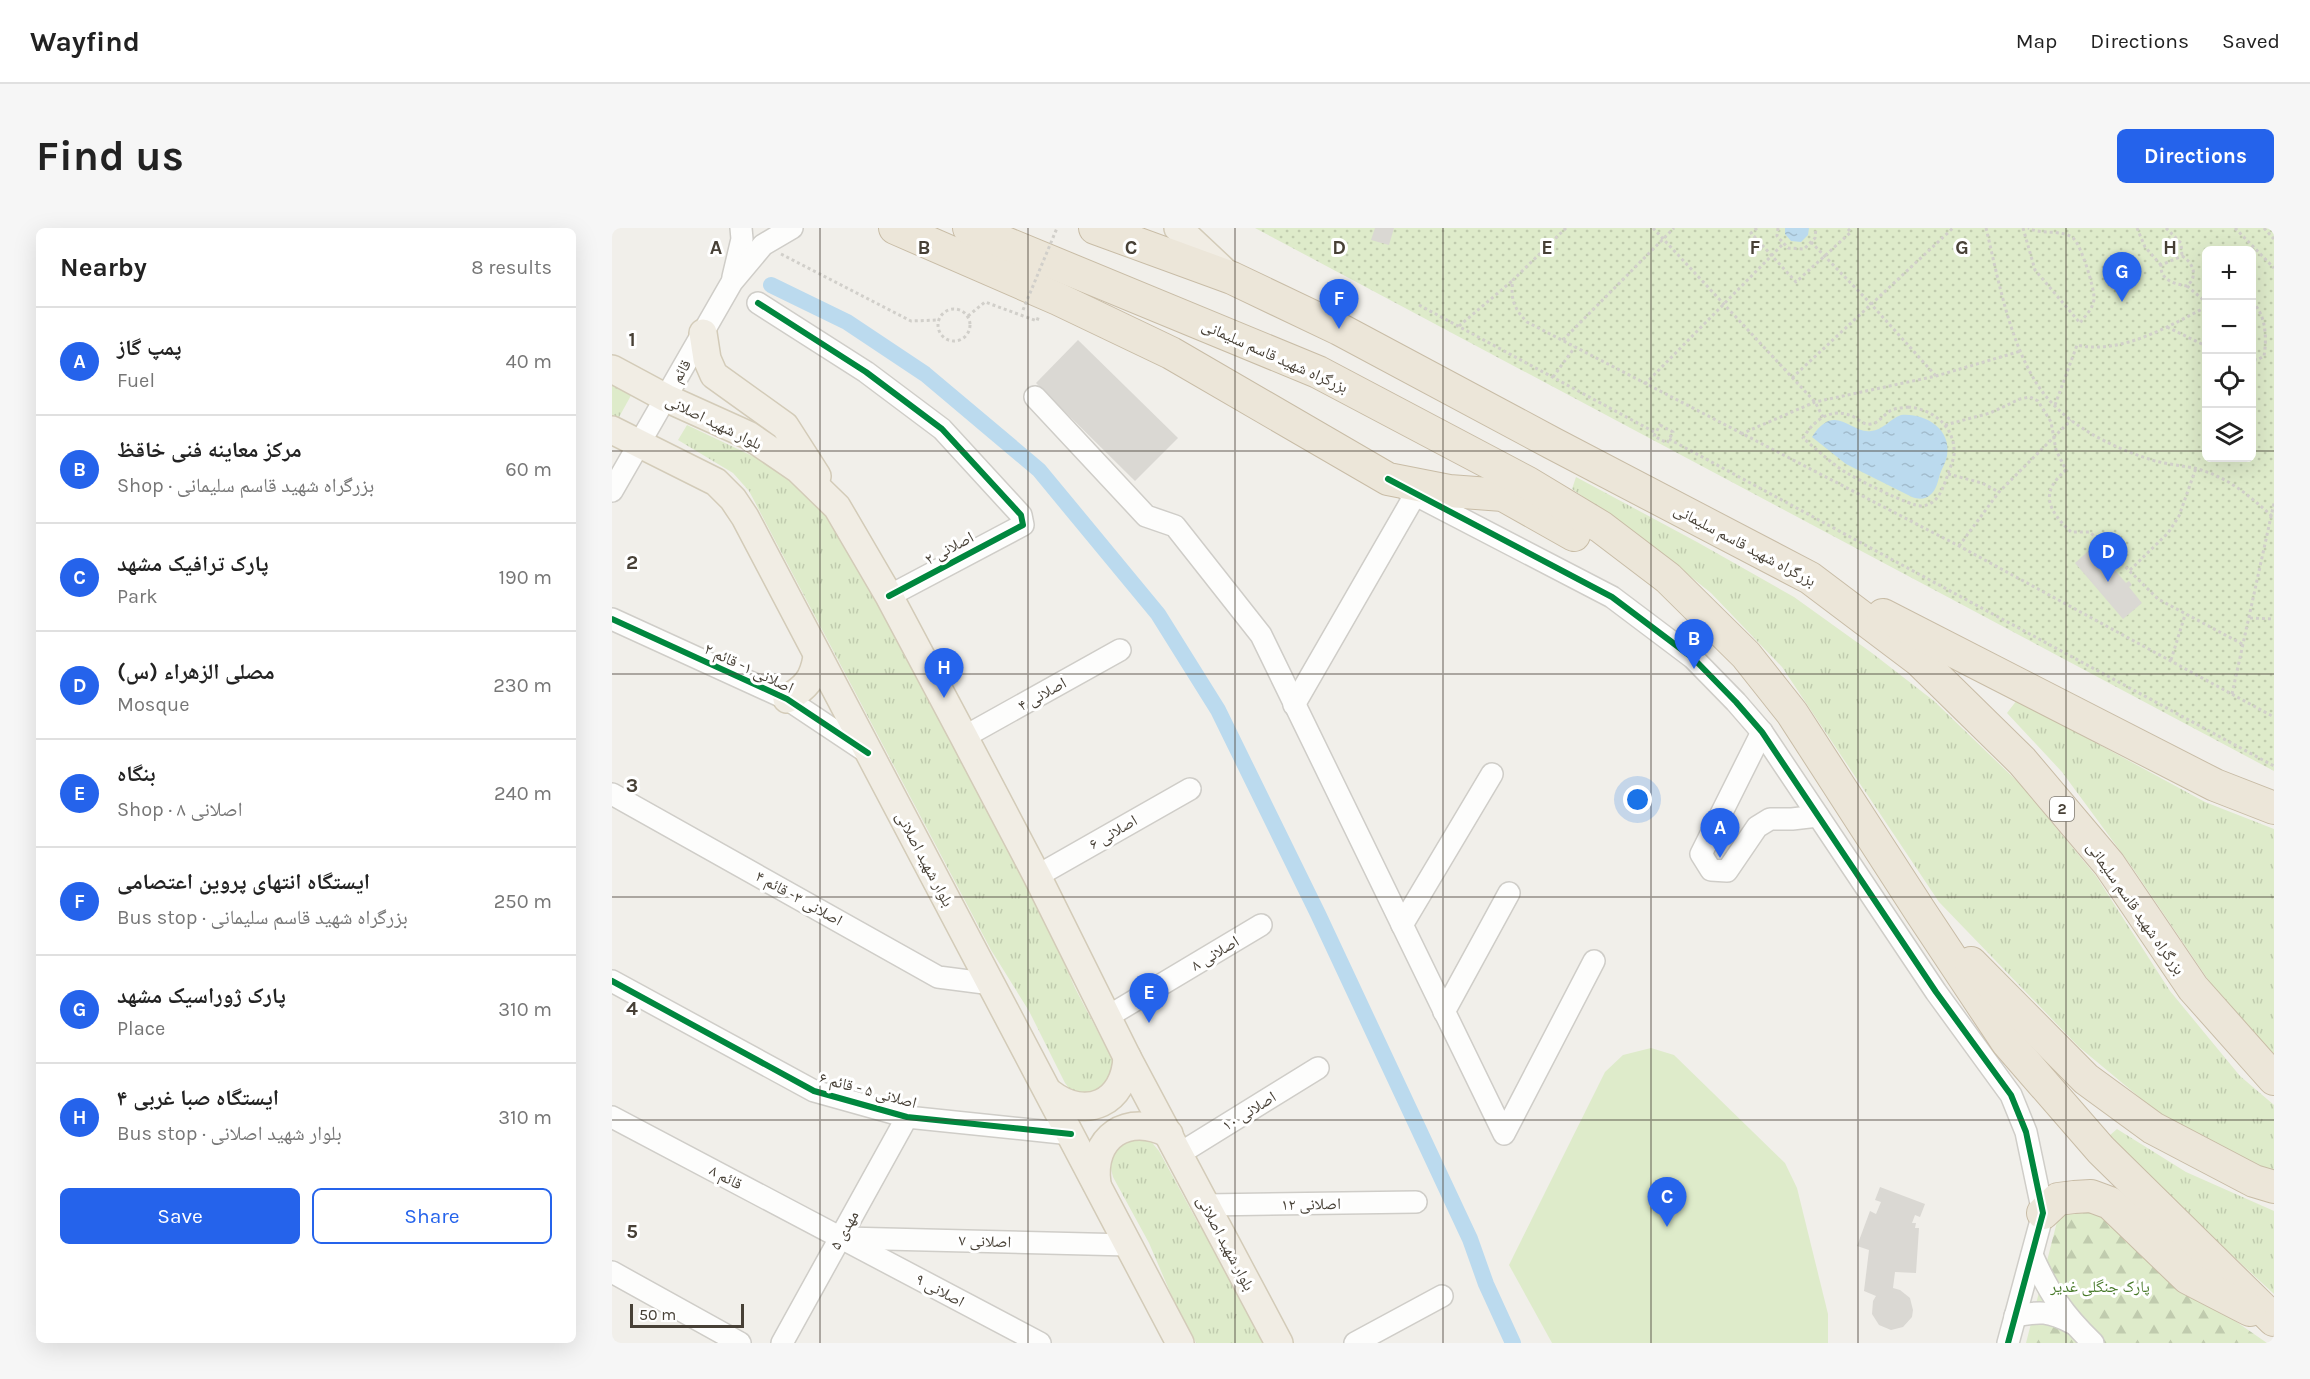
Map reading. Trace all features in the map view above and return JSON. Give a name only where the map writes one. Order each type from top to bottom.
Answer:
[{"type":"highway","points":[[896,228],[1058,299],[1171,353],[1388,479],[1449,491],[1503,495],[1617,559],[1668,578]]},
{"type":"highway","name":"بزرگراه شهید قاسم سلیمانی","points":[[969,228],[1318,372],[1537,489],[1601,527],[1668,578],[1746,655],[1792,713],[1920,911]]},
{"type":"highway","name":"بزرگراه شهید قاسم سلیمانی","points":[[1095,228],[1232,278],[1339,329],[1810,578],[1920,662],[2022,761],[2109,864],[2193,988],[2274,1079]]},
{"type":"highway","points":[[1144,228],[1232,278]]},
{"type":"highway","points":[[1810,578],[2215,785],[2274,808]]},
{"type":"highway","points":[[1920,911],[2086,1079],[2153,1128],[2254,1181],[2274,1187]]},
{"type":"highway","points":[[1920,911],[2007,1042],[2093,1141],[2274,1321]]},
{"type":"highway","points":[[2043,1213],[2058,1199],[2091,1196],[2110,1203],[2188,1278],[2274,1321]]},
{"type":"main road","points":[[1178,228],[1232,278]]},
{"type":"main road","name":"بلوار شهید اصلانی","points":[[703,333],[707,358],[714,375],[785,426],[837,507],[889,596],[1037,876],[1127,1058],[1279,1343]]},
{"type":"main road","name":"بلوار شهید اصلانی","points":[[612,369],[666,398],[748,435],[798,469],[837,507]]},
{"type":"main road","name":"بلوار شهید اصلانی","points":[[612,430],[717,482],[733,499],[761,547],[1180,1343]]},
{"type":"main road","points":[[786,699],[803,689],[814,673],[817,657]]},
{"type":"main road","points":[[1050,1093],[1061,1102],[1074,1107],[1088,1107],[1101,1103],[1113,1095],[1121,1084],[1126,1071],[1127,1058]]},
{"type":"main road","points":[[1097,1185],[1095,1171],[1097,1157],[1104,1143],[1114,1133],[1128,1127],[1142,1125],[1156,1127],[1174,1144]]},
{"type":"street","points":[[732,282],[742,239],[741,228]]},
{"type":"street","points":[[732,282],[763,245],[792,228]]},
{"type":"street","name":"قائم","points":[[612,491],[732,282]]},
{"type":"street","name":"اصلانی ۲","points":[[758,303],[866,372],[942,429],[1019,511],[1023,525],[889,596]]},
{"type":"street","points":[[1035,397],[1146,516],[1176,526],[1261,635],[1504,1134],[1594,961]]},
{"type":"street","points":[[1388,479],[1612,597],[1693,658],[1762,732],[1936,992],[2011,1095],[2026,1132],[2043,1213],[2008,1343]]},
{"type":"street","points":[[1294,705],[1415,495]]},
{"type":"street","name":"اصلانی ۱- قائم ۲","points":[[612,619],[786,699],[868,753]]},
{"type":"street","name":"اصلانی ۴","points":[[964,737],[1120,650]]},
{"type":"street","points":[[1762,732],[1701,854],[1711,870],[1727,871],[1757,827],[1770,819],[1818,816]]},
{"type":"street","points":[[1402,925],[1492,774]]},
{"type":"street","name":"اصلانی ۶","points":[[1037,876],[1190,789]]},
{"type":"street","name":"اصلانی ۳- قائم ۴","points":[[612,794],[938,977],[992,984]]},
{"type":"street","points":[[1444,1012],[1509,893]]},
{"type":"street","name":"اصلانی ۸","points":[[1107,1017],[1261,925]]},
{"type":"street","name":"اصلانی ۵ - قائم ۶","points":[[612,981],[814,1091],[907,1117],[1071,1134]]},
{"type":"street","name":"اصلانی ۱۰","points":[[1174,1144],[1318,1068]]},
{"type":"street","name":"قائم ۸","points":[[612,1117],[840,1237]]},
{"type":"street","name":"مهدی ۵","points":[[782,1343],[907,1117]]},
{"type":"street","name":"اصلانی ۱۲","points":[[1206,1205],[1416,1202]]},
{"type":"street","name":"اصلانی ۷","points":[[840,1237],[1129,1245]]},
{"type":"street","name":"اصلانی ۹","points":[[840,1237],[1040,1343]]},
{"type":"street","points":[[2032,1255],[2047,1289],[2092,1343]]},
{"type":"street","points":[[612,1272],[740,1343]]},
{"type":"street","points":[[1355,1343],[1442,1296]]},
{"type":"street","points":[[2015,1316],[2037,1312],[2054,1314],[2074,1324]]},
{"type":"path","points":[[968,316],[985,302],[1037,321],[1039,315],[1023,310],[1057,228]]},
{"type":"path","points":[[1459,326],[1513,280],[1566,228]]},
{"type":"path","points":[[1653,228],[1815,402],[1823,417]]},
{"type":"path","points":[[1563,340],[1674,228]]},
{"type":"path","points":[[1757,228],[1751,233],[1796,282],[1851,232],[1847,228]]},
{"type":"path","points":[[1778,228],[1777,236],[1788,248],[1804,249],[1815,238],[1816,228]]},
{"type":"path","points":[[1942,228],[1947,233]]},
{"type":"path","points":[[1792,378],[1953,228]]},
{"type":"path","points":[[1986,228],[2005,307],[2021,351],[2037,384],[2055,405],[2071,420],[2110,443],[2150,460],[2196,468],[2228,480],[2247,493],[2273,517]]},
{"type":"path","points":[[2023,228],[2035,270],[2080,323],[2092,308],[2095,298],[2080,245],[2073,237],[2028,228]]},
{"type":"path","points":[[2137,228],[2145,247],[2161,265],[2164,277],[2187,286],[2202,300]]},
{"type":"path","points":[[2166,228],[2181,243],[2182,256],[2191,263],[2192,281],[2187,286]]},
{"type":"path","points":[[2235,228],[2274,268]]},
{"type":"path","points":[[2264,228],[2274,239]]},
{"type":"path","points":[[1811,242],[1936,376]]},
{"type":"path","points":[[1645,384],[1784,243]]},
{"type":"path","points":[[763,245],[911,321],[938,320]]},
{"type":"path","points":[[2161,265],[2182,256]]},
{"type":"path","points":[[1513,280],[1511,292],[1513,303],[1518,313],[1527,322],[1959,546],[2274,717]]},
{"type":"path","points":[[1419,305],[1656,433]]},
{"type":"path","points":[[2055,405],[2077,345],[2088,348],[2124,342],[2167,327],[2202,306]]},
{"type":"path","points":[[2256,306],[2263,321],[2266,342],[2264,356],[2256,360]]},
{"type":"path","points":[[958,309],[968,316],[969,332],[955,342],[950,341],[941,335],[937,325],[938,320],[946,311],[958,309]]},
{"type":"path","points":[[2167,327],[2202,344]]},
{"type":"path","points":[[1553,377],[1575,347]]},
{"type":"path","points":[[1741,434],[1815,402],[1936,376],[2021,351]]},
{"type":"path","points":[[1945,425],[1990,413],[2020,399],[2030,398],[2038,402],[2051,422],[2056,450],[2066,470],[2054,480],[2049,493],[2052,510],[2070,532],[2090,532],[2158,599],[2244,645]]},
{"type":"path","points":[[1908,407],[1927,411],[1945,425],[1954,447],[1954,457],[1936,500],[1924,506],[1910,503],[1842,470],[1803,438],[1810,427],[1823,417],[1839,413],[1846,414],[1863,423],[1871,424],[1879,421],[1889,411],[1908,407]]},
{"type":"path","points":[[1959,546],[1999,492],[2071,420]]},
{"type":"path","points":[[1660,425],[1673,432],[1669,439],[1667,443],[1654,436],[1660,425]]},
{"type":"path","points":[[1669,439],[2274,766]]},
{"type":"path","points":[[2129,570],[2162,539],[2180,516],[2196,468]]},
{"type":"path","points":[[1948,474],[1982,483],[1999,492]]},
{"type":"path","points":[[2232,694],[2273,517],[2274,502]]},
{"type":"path","points":[[2171,660],[2185,615]]},
{"type":"path","points":[[2250,618],[2274,619]]},
{"type":"green space","points":[[1255,228],[2274,228],[2274,771]]},
{"type":"green space","points":[[612,378],[634,390],[618,419],[612,416]]},
{"type":"green space","points":[[687,425],[778,468],[816,500],[852,555],[1038,902],[1075,988],[1111,1057],[1115,1070],[1111,1083],[1092,1096],[1072,1092],[1065,1083],[1029,1011],[991,950],[749,491],[733,473],[678,440]]},
{"type":"green space","points":[[1576,477],[1794,597],[1934,701],[2020,784],[2096,876],[2170,991],[2240,1076],[2274,1105],[2274,1171],[2264,1169],[2156,1111],[2079,1047],[1939,902],[1782,667],[1711,593],[1639,535],[1572,489]]},
{"type":"green space","points":[[2017,700],[2205,802],[2274,829],[2274,1057],[2211,984],[2132,867],[2062,772],[2007,713]]},
{"type":"green space","points":[[1651,1048],[1674,1055],[1785,1163],[1797,1188],[1828,1314],[1828,1343],[1552,1343],[1509,1265],[1605,1072],[1623,1055]]},
{"type":"green space","points":[[2117,1129],[2186,1172],[2274,1211],[2274,1294],[2184,1211],[2109,1136]]},
{"type":"green space","points":[[1121,1139],[1149,1139],[1159,1151],[1198,1223],[1231,1271],[1268,1343],[1196,1343],[1173,1299],[1149,1243],[1113,1177],[1109,1161]]},
{"type":"green space","name":"پارک جنگلی غدیر","points":[[2102,1208],[2186,1287],[2267,1343],[2026,1343],[2060,1210]]},
{"type":"water","points":[[1785,228],[1809,228],[1808,235],[1801,242],[1791,241],[1785,234]]},
{"type":"water","points":[[1901,415],[1927,420],[1941,430],[1945,438],[1946,460],[1937,486],[1928,497],[1919,499],[1912,497],[1846,464],[1812,437],[1828,421],[1835,420],[1863,431],[1871,431],[1879,429]]},
{"type":"building","points":[[1375,228],[1394,228],[1389,245],[1371,240]]},
{"type":"building","points":[[1078,340],[1178,438],[1135,481],[1036,383]]},
{"type":"building","points":[[2094,546],[2108,563],[2111,561],[2115,565],[2112,567],[2126,583],[2129,581],[2132,585],[2129,587],[2142,603],[2123,619],[2075,563]]},
{"type":"building","points":[[1880,1187],[1925,1204],[1920,1217],[1915,1215],[1912,1223],[1916,1223],[1915,1228],[1919,1228],[1916,1273],[1895,1272],[1893,1288],[1900,1290],[1910,1298],[1912,1317],[1903,1327],[1891,1330],[1879,1325],[1872,1314],[1873,1301],[1876,1296],[1864,1291],[1869,1250],[1857,1246],[1870,1211],[1876,1214],[1881,1202],[1875,1200]]},
{"type":"waterway","points":[[771,285],[847,322],[925,374],[1039,470],[1158,614],[1218,710],[1318,914],[1470,1239],[1486,1284],[1513,1343]]},
{"type":"cycle path","points":[[758,303],[866,372],[942,429],[1021,515],[1023,525],[889,596]]},
{"type":"cycle path","points":[[1388,479],[1612,597],[1693,658],[1762,732],[1936,992],[2011,1095],[2026,1132],[2043,1213],[2008,1343]]},
{"type":"cycle path","points":[[612,619],[787,699],[868,753]]},
{"type":"cycle path","points":[[612,981],[814,1091],[907,1117],[1071,1134]]},
{"type":"place","name":"پارک ژوراسیک مشهد","points":[[2122,302]]},
{"type":"place","name":"ایستگاه انتهای پروین اعتصامی","points":[[1339,329]]},
{"type":"place","name":"مصلی الزهراء (س)","points":[[2108,582]]},
{"type":"place","name":"مرکز معاینه فنی خاقظ","points":[[1694,669]]},
{"type":"place","name":"ایستگاه صبا غربی ۴","points":[[944,698]]},
{"type":"place","name":"پمپ گاز","points":[[1720,858]]},
{"type":"place","name":"بنگاه","points":[[1149,1023]]},
{"type":"place","name":"پارک ترافیک مشهد","points":[[1667,1227]]}]
